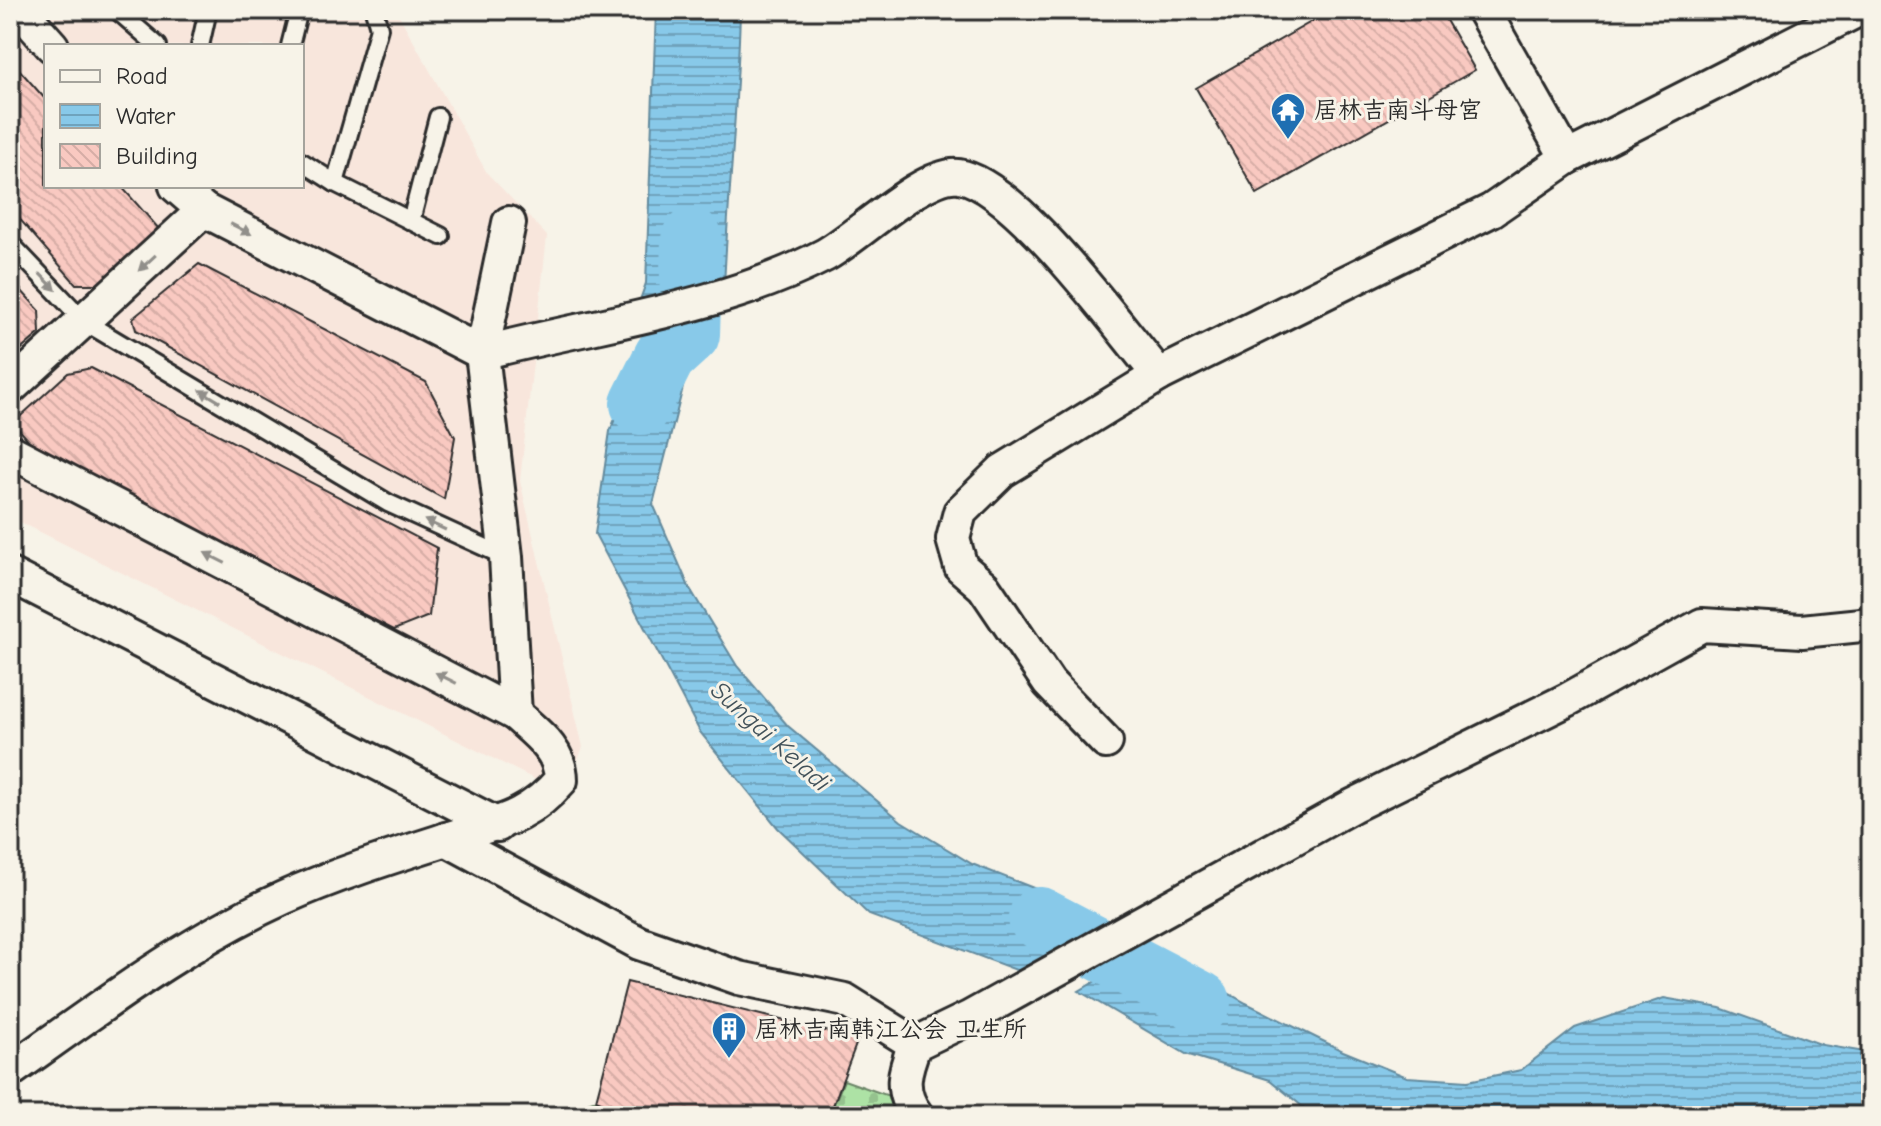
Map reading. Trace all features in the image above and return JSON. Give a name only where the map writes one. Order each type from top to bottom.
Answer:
[{"type":"street","points":[[1483,10],[1567,158]]},
{"type":"street","points":[[1106,742],[1049,683],[984,587],[961,567],[953,539],[960,512],[1002,471],[1159,375],[1492,210],[1567,158],[1858,10]]},
{"type":"street","points":[[10,388],[85,322],[188,194],[482,353],[746,289],[797,269],[836,249],[933,179],[957,175],[987,186],[1026,220],[1159,375]]},
{"type":"street","points":[[509,223],[482,353],[506,557],[515,714]]},
{"type":"street","points":[[10,1071],[202,938],[286,896],[446,839],[498,825],[541,803],[561,780],[561,764],[545,741],[515,714],[12,456]]},
{"type":"street","points":[[10,575],[498,825]]},
{"type":"street","points":[[917,1116],[906,1102],[903,1075],[915,1044],[969,1018],[1352,806],[1567,700],[1702,625],[1802,631],[1871,624]]},
{"type":"street","points":[[446,839],[639,943],[739,978],[845,1000],[915,1044]]},
{"type":"lane","points":[[200,44],[208,10]]},
{"type":"lane","points":[[290,44],[299,10]]},
{"type":"lane","points":[[335,183],[379,28],[374,10]]},
{"type":"lane","points":[[117,11],[156,44]]},
{"type":"lane","points":[[411,221],[438,117]]},
{"type":"lane","points":[[304,163],[335,183],[441,236]]},
{"type":"lane","points":[[10,243],[85,322],[388,503],[506,557]]},
{"type":"shaded area","points":[[10,10],[396,10],[487,173],[547,236],[520,481],[583,747],[564,794],[10,517]]},
{"type":"green space","points":[[844,1080],[906,1102],[917,1116],[829,1116]]},
{"type":"green space","points":[[596,1100],[636,1116],[549,1116]]},
{"type":"water","points":[[656,10],[740,10],[737,80],[724,287],[640,300],[646,283]]},
{"type":"water","points":[[710,332],[689,364],[653,504],[689,587],[737,666],[788,726],[901,821],[972,864],[1036,889],[1105,923],[1024,973],[869,915],[778,828],[700,732],[595,534],[610,431],[647,341]]},
{"type":"water","points":[[1150,949],[1246,1003],[1343,1051],[1407,1077],[1468,1081],[1521,1070],[1575,1028],[1664,998],[1720,1008],[1823,1045],[1871,1053],[1871,1116],[1314,1116],[1270,1080],[1186,1054],[1079,991]]},
{"type":"building","name":"居林吉南斗母宫","points":[[1332,10],[1440,10],[1475,70],[1257,194],[1196,88]]},
{"type":"building","points":[[10,59],[44,98],[44,188],[123,188],[159,229],[102,284],[76,284],[10,208]]},
{"type":"building","points":[[199,264],[426,382],[455,437],[444,499],[136,330],[133,318]]},
{"type":"building","points":[[10,278],[39,310],[40,333],[10,359]]},
{"type":"building","points":[[91,368],[437,548],[429,616],[394,630],[33,445],[13,423],[68,373]]},
{"type":"building","name":"居林吉南韩江公会 卫生所","points":[[627,982],[858,1039],[829,1116],[636,1116],[596,1100]]},
{"type":"waterway","name":"Sungai Keladi","points":[[641,404],[665,356],[689,334],[692,239]]},
{"type":"waterway","name":"Sungai Keladi","points":[[1039,918],[1200,1002]]},
{"type":"place","name":"居林吉南斗母宫","points":[[1288,141]]},
{"type":"place","name":"居林吉南韩江公会 卫生所","points":[[729,1060]]}]
